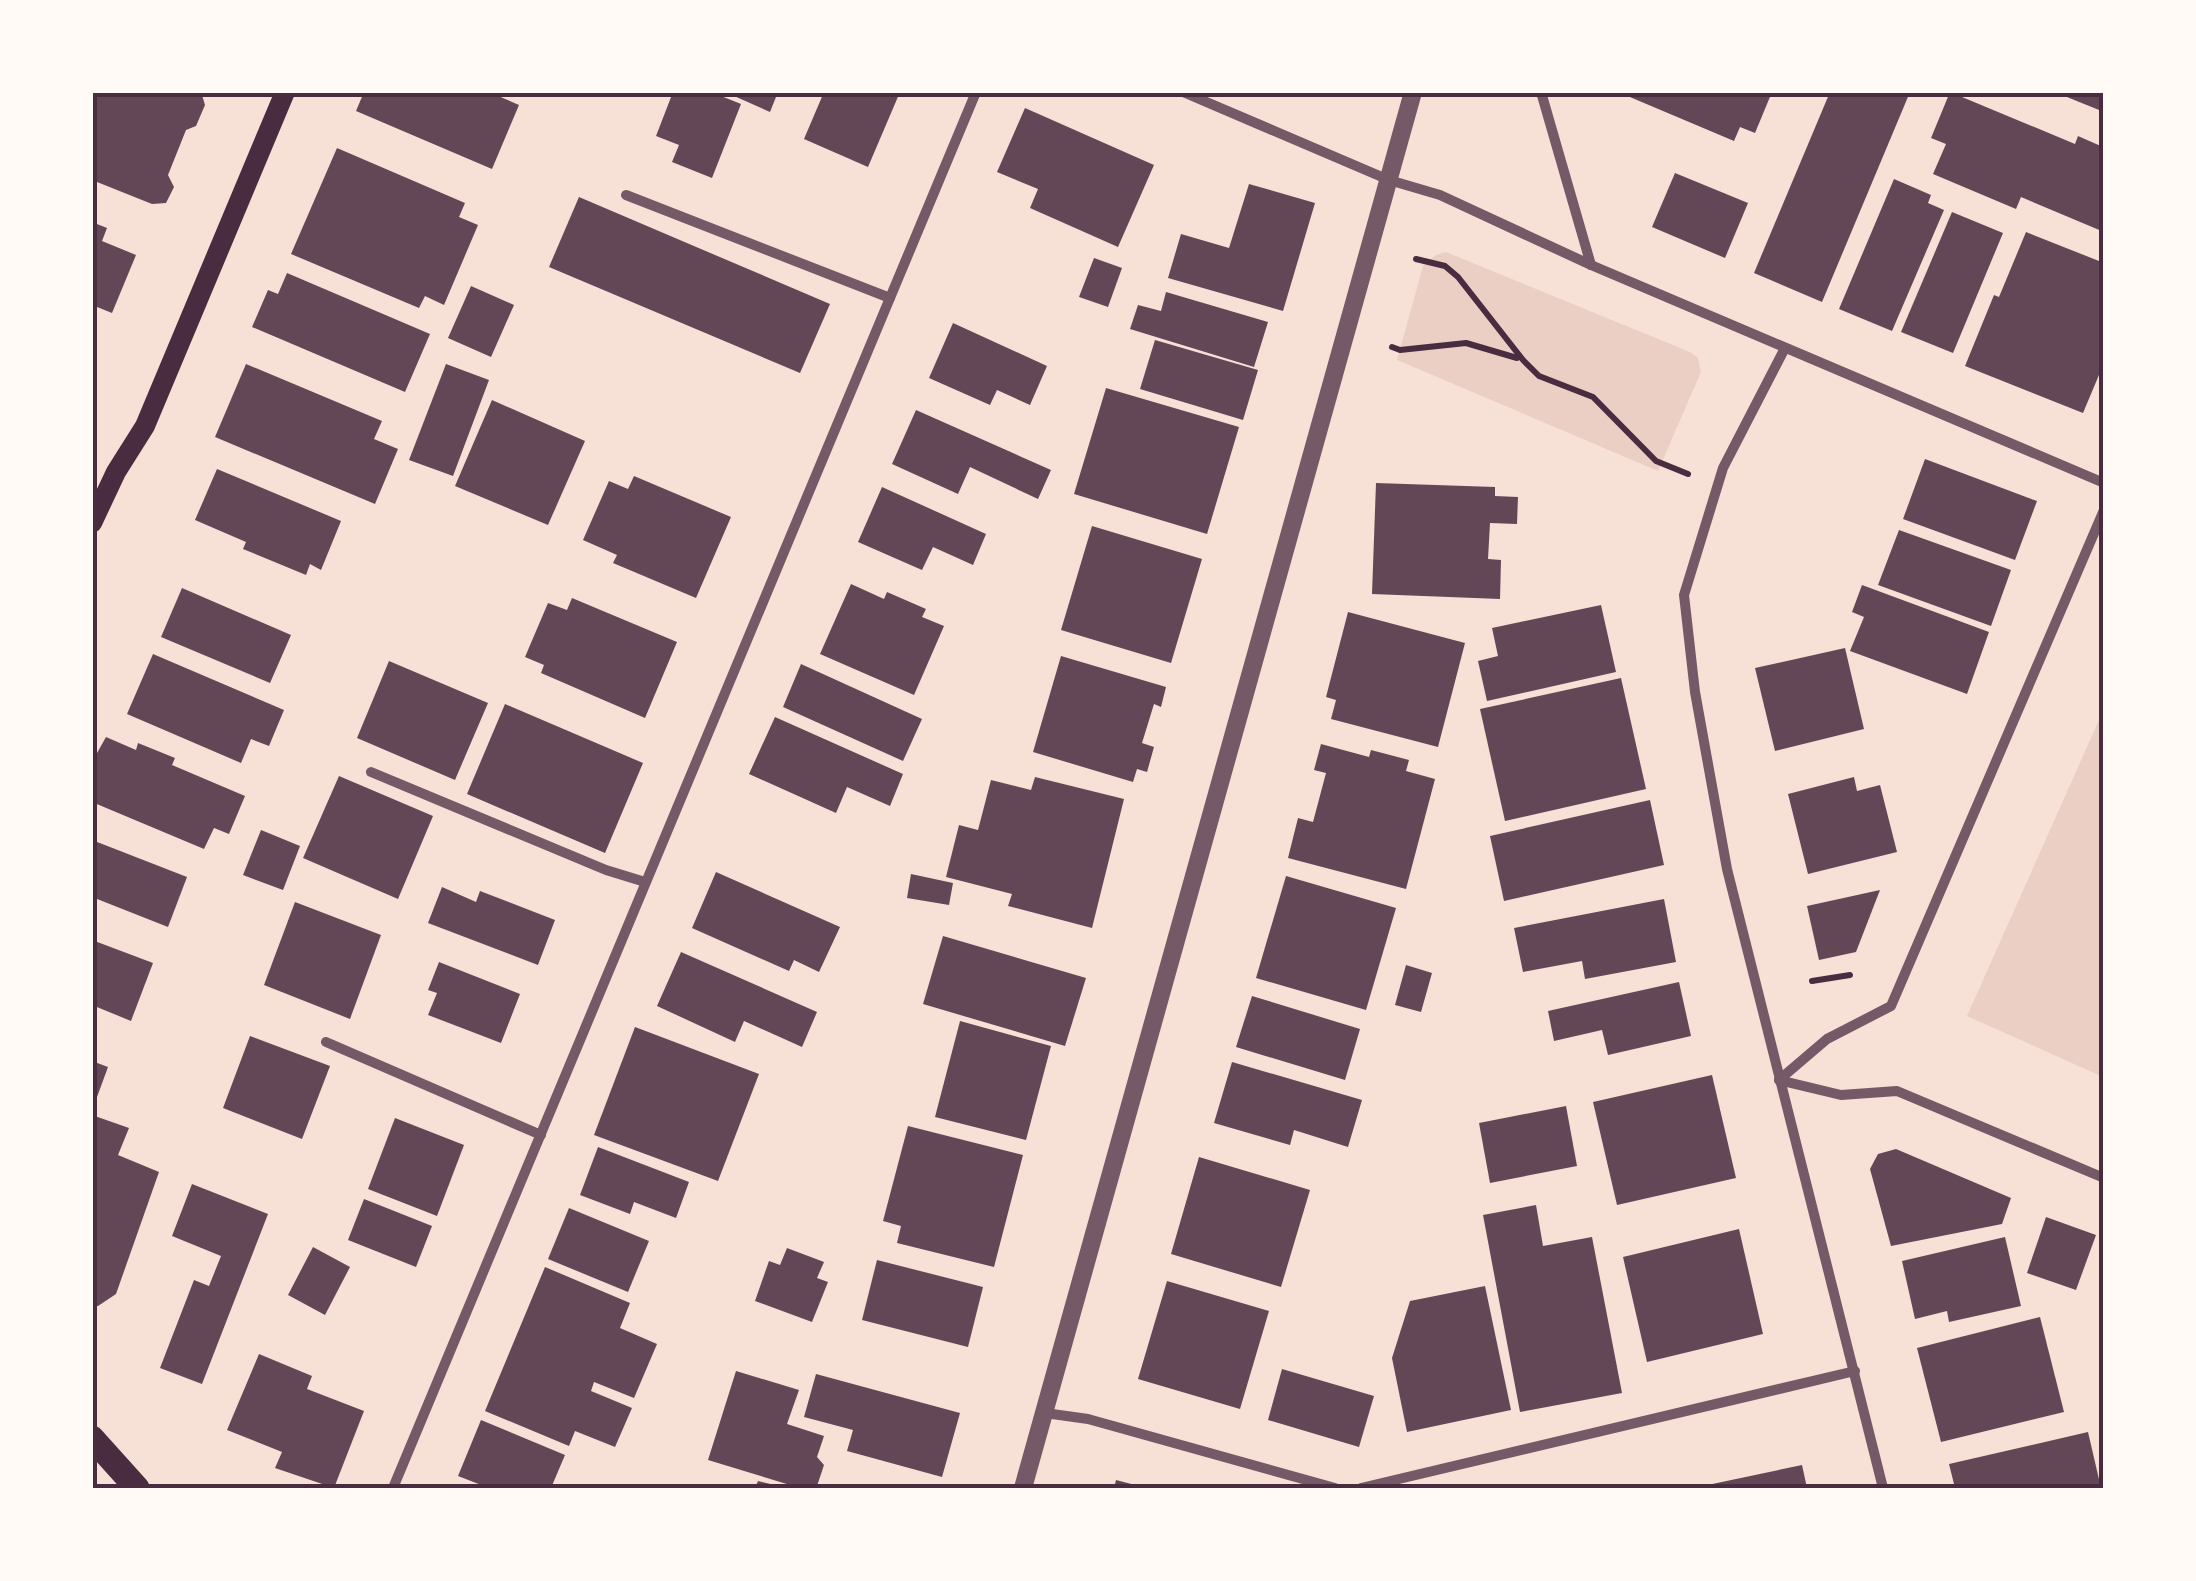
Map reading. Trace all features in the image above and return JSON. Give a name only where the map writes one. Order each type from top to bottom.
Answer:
[{"type":"main road","points":[[92,523],[116,472],[145,426],[285,92]]},
{"type":"main road","points":[[92,1438],[137,1488]]},
{"type":"street","points":[[393,1488],[976,92]]},
{"type":"street","points":[[1183,92],[1389,180],[1440,195],[1590,265],[2104,483]]},
{"type":"street","points":[[1022,1488],[1414,92]]},
{"type":"street","points":[[1541,92],[1590,265]]},
{"type":"street","points":[[626,195],[890,298]]},
{"type":"street","points":[[1785,348],[1723,468],[1684,595],[1695,692],[1727,869],[1883,1488]]},
{"type":"street","points":[[1779,1080],[1827,1039],[1891,1006],[2104,510]]},
{"type":"street","points":[[370,772],[606,870],[645,882]]},
{"type":"street","points":[[326,1042],[542,1135]]},
{"type":"street","points":[[1779,1080],[1842,1094],[1897,1091],[2104,1178]]},
{"type":"street","points":[[1361,1488],[1855,1371]]},
{"type":"street","points":[[1044,1413],[1088,1419],[1335,1488]]},
{"type":"path","points":[[1416,259],[1446,266],[1458,276],[1522,360],[1539,376],[1594,396],[1661,465],[1718,484]]},
{"type":"path","points":[[1392,347],[1400,350],[1466,343],[1522,360]]},
{"type":"path","points":[[1812,981],[1850,975]]},
{"type":"shaded area","points":[[1446,252],[1698,358],[1701,372],[1658,471],[1397,360],[1423,266]]},
{"type":"shaded area","points":[[2103,711],[2103,1077],[1967,1016]]},
{"type":"building","points":[[92,92],[202,95],[205,105],[196,126],[186,130],[168,175],[174,187],[166,203],[152,204],[92,180]]},
{"type":"building","points":[[364,92],[489,92],[519,105],[492,169],[356,111]]},
{"type":"building","points":[[673,92],[711,92],[741,104],[712,178],[672,162],[679,145],[656,136]]},
{"type":"building","points":[[725,92],[778,92],[770,112]]},
{"type":"building","points":[[824,92],[900,92],[868,167],[804,139]]},
{"type":"building","points":[[1618,92],[1772,92],[1755,133],[1740,127],[1734,141]]},
{"type":"building","points":[[1830,92],[1910,92],[1822,302],[1754,273]]},
{"type":"building","points":[[1950,92],[2075,144],[2078,136],[2103,147],[2099,159],[2104,161],[2104,232],[2021,197],[2016,209],[1933,174],[1946,144],[1931,138]]},
{"type":"building","points":[[2104,92],[2104,112],[2057,93]]},
{"type":"building","points":[[1025,108],[1154,165],[1118,247],[1030,208],[1038,189],[997,172]]},
{"type":"building","points":[[337,148],[465,203],[459,217],[478,225],[444,305],[425,296],[419,308],[291,254]]},
{"type":"building","points":[[1675,173],[1748,203],[1725,258],[1652,227]]},
{"type":"building","points":[[1894,179],[1931,195],[1928,203],[1944,210],[1892,331],[1839,309]]},
{"type":"building","points":[[1249,184],[1315,203],[1283,311],[1168,278],[1181,234],[1229,248]]},
{"type":"building","points":[[579,197],[830,304],[800,373],[549,267]]},
{"type":"building","points":[[1952,212],[2003,233],[1953,353],[1901,332]]},
{"type":"building","points":[[92,222],[107,228],[102,241],[136,255],[112,313],[92,305]]},
{"type":"building","points":[[2026,232],[2104,263],[2104,363],[2083,413],[1965,366],[1994,295],[1999,297]]},
{"type":"building","points":[[1094,258],[1122,268],[1108,307],[1079,297]]},
{"type":"building","points":[[287,273],[430,334],[405,392],[252,327],[268,290],[278,294]]},
{"type":"building","points":[[471,286],[514,305],[491,357],[448,338]]},
{"type":"building","points":[[1166,292],[1268,322],[1254,367],[1130,329],[1138,305],[1161,311]]},
{"type":"building","points":[[953,323],[1047,366],[1030,405],[997,390],[990,405],[929,378]]},
{"type":"building","points":[[1155,340],[1258,370],[1243,420],[1140,389]]},
{"type":"building","points":[[246,364],[382,421],[374,439],[398,449],[375,504],[215,437]]},
{"type":"building","points":[[446,364],[489,380],[453,476],[409,460]]},
{"type":"building","points":[[1106,388],[1239,427],[1207,534],[1074,494]]},
{"type":"building","points":[[492,400],[585,441],[548,525],[455,486]]},
{"type":"building","points":[[916,410],[1051,470],[1038,499],[970,467],[958,494],[892,464]]},
{"type":"building","points":[[1925,459],[2037,501],[2015,560],[1903,519]]},
{"type":"building","points":[[217,469],[341,521],[321,570],[310,564],[306,575],[243,549],[246,542],[195,520]]},
{"type":"building","points":[[634,476],[731,517],[696,598],[613,563],[617,555],[583,540],[609,481],[628,489]]},
{"type":"building","points":[[1376,483],[1495,487],[1495,496],[1518,497],[1517,524],[1490,523],[1488,559],[1501,560],[1500,599],[1372,594]]},
{"type":"building","points":[[882,487],[986,534],[973,565],[933,547],[922,570],[858,542]]},
{"type":"building","points":[[1092,526],[1202,559],[1171,663],[1061,630]]},
{"type":"building","points":[[1899,530],[2011,570],[1991,626],[1878,585]]},
{"type":"building","points":[[851,584],[884,599],[887,592],[926,609],[922,617],[944,626],[914,695],[820,654]]},
{"type":"building","points":[[1862,585],[1989,632],[1967,694],[1850,651],[1864,617],[1852,612]]},
{"type":"building","points":[[182,588],[291,635],[270,683],[161,637]]},
{"type":"building","points":[[572,598],[677,642],[645,718],[541,673],[544,665],[525,657],[548,603],[567,610]]},
{"type":"building","points":[[1601,605],[1616,672],[1487,701],[1478,661],[1498,656],[1492,628]]},
{"type":"building","points":[[1348,612],[1465,643],[1438,747],[1331,719],[1336,700],[1326,697]]},
{"type":"building","points":[[1845,648],[1864,729],[1775,751],[1755,668]]},
{"type":"building","points":[[153,654],[284,710],[269,746],[251,739],[241,763],[127,714]]},
{"type":"building","points":[[1061,656],[1166,687],[1161,707],[1154,704],[1142,743],[1154,747],[1147,772],[1137,769],[1133,782],[1033,752]]},
{"type":"building","points":[[389,661],[488,703],[455,780],[357,738]]},
{"type":"building","points":[[801,664],[922,719],[903,761],[783,707]]},
{"type":"building","points":[[1621,678],[1646,789],[1505,821],[1480,709]]},
{"type":"building","points":[[505,704],[643,763],[605,853],[467,794]]},
{"type":"building","points":[[775,717],[903,774],[890,806],[847,787],[836,813],[749,774]]},
{"type":"building","points":[[106,737],[136,750],[138,743],[175,758],[172,765],[245,796],[229,834],[214,828],[204,849],[92,802],[92,762]]},
{"type":"building","points":[[1321,744],[1369,757],[1371,750],[1409,760],[1406,771],[1435,779],[1406,889],[1288,858],[1298,818],[1313,822],[1326,773],[1314,770]]},
{"type":"building","points":[[339,776],[433,816],[398,899],[303,858]]},
{"type":"building","points":[[1035,777],[1124,799],[1092,928],[1008,906],[1012,894],[946,877],[959,825],[978,830],[991,780],[1031,790]]},
{"type":"building","points":[[1854,777],[1857,791],[1880,785],[1897,852],[1808,874],[1788,794]]},
{"type":"building","points":[[1650,800],[1664,865],[1504,901],[1490,836]]},
{"type":"building","points":[[261,830],[300,846],[283,890],[243,875]]},
{"type":"building","points":[[92,840],[187,877],[168,927],[92,897]]},
{"type":"building","points":[[716,872],[840,927],[819,972],[794,960],[789,971],[692,928]]},
{"type":"building","points":[[911,874],[953,883],[949,905],[907,898]]},
{"type":"building","points":[[1286,876],[1396,908],[1366,1010],[1256,978]]},
{"type":"building","points":[[442,887],[476,902],[480,891],[555,920],[538,965],[428,923]]},
{"type":"building","points":[[1880,890],[1856,952],[1819,960],[1807,906]]},
{"type":"building","points":[[1664,899],[1676,962],[1585,979],[1582,961],[1523,972],[1514,928]]},
{"type":"building","points":[[295,902],[381,935],[350,1019],[264,985]]},
{"type":"building","points":[[943,936],[1086,978],[1065,1046],[923,1004]]},
{"type":"building","points":[[92,940],[153,963],[131,1021],[92,1005]]},
{"type":"building","points":[[681,952],[817,1012],[802,1047],[744,1021],[735,1042],[657,1006]]},
{"type":"building","points":[[439,962],[520,994],[501,1043],[428,1015],[437,993],[428,990]]},
{"type":"building","points":[[1406,965],[1432,973],[1421,1012],[1395,1005]]},
{"type":"building","points":[[1679,982],[1691,1036],[1608,1055],[1602,1030],[1554,1041],[1548,1011]]},
{"type":"building","points":[[1252,996],[1360,1029],[1345,1080],[1236,1047]]},
{"type":"building","points":[[960,1021],[1051,1046],[1026,1140],[935,1117]]},
{"type":"building","points":[[635,1027],[759,1074],[718,1181],[594,1135]]},
{"type":"building","points":[[250,1036],[330,1066],[302,1139],[223,1108]]},
{"type":"building","points":[[92,1061],[108,1067],[93,1108],[92,1108]]},
{"type":"building","points":[[1232,1062],[1362,1100],[1348,1147],[1294,1130],[1290,1145],[1214,1123]]},
{"type":"building","points":[[1712,1075],[1736,1178],[1617,1205],[1593,1102]]},
{"type":"building","points":[[1566,1106],[1577,1166],[1490,1183],[1479,1123]]},
{"type":"building","points":[[92,1115],[129,1128],[118,1155],[159,1172],[116,1294],[98,1306],[92,1306]]},
{"type":"building","points":[[395,1118],[464,1145],[437,1216],[368,1189]]},
{"type":"building","points":[[908,1126],[1023,1155],[994,1267],[897,1243],[901,1226],[883,1221]]},
{"type":"building","points":[[598,1147],[689,1182],[676,1218],[634,1202],[630,1214],[580,1195]]},
{"type":"building","points":[[1896,1149],[2011,1198],[2002,1224],[1891,1246],[1870,1169],[1878,1154]]},
{"type":"building","points":[[1199,1157],[1310,1190],[1281,1287],[1171,1254]]},
{"type":"building","points":[[192,1184],[268,1214],[202,1384],[160,1368],[194,1280],[209,1286],[221,1256],[172,1236]]},
{"type":"building","points":[[364,1199],[432,1226],[416,1267],[348,1240]]},
{"type":"building","points":[[1536,1205],[1543,1246],[1592,1237],[1622,1393],[1520,1412],[1483,1215]]},
{"type":"building","points":[[569,1208],[649,1241],[628,1292],[548,1259]]},
{"type":"building","points":[[2046,1217],[2096,1235],[2076,1290],[2027,1273]]},
{"type":"building","points":[[1739,1229],[1763,1334],[1647,1362],[1623,1257]]},
{"type":"building","points":[[2005,1237],[2021,1306],[1949,1322],[1947,1311],[1915,1319],[1902,1261]]},
{"type":"building","points":[[313,1247],[350,1267],[325,1315],[288,1295]]},
{"type":"building","points":[[787,1248],[824,1262],[817,1278],[828,1282],[812,1322],[755,1301],[769,1261],[780,1265]]},
{"type":"building","points":[[877,1260],[983,1287],[968,1347],[862,1320]]},
{"type":"building","points":[[545,1267],[630,1303],[620,1328],[657,1344],[634,1398],[594,1382],[591,1391],[632,1408],[615,1447],[575,1431],[569,1446],[485,1411]]},
{"type":"building","points":[[1167,1281],[1269,1311],[1240,1409],[1138,1379]]},
{"type":"building","points":[[1485,1286],[1511,1410],[1407,1432],[1392,1358],[1410,1301]]},
{"type":"building","points":[[2040,1317],[2064,1412],[1941,1442],[1917,1348]]},
{"type":"building","points":[[259,1354],[312,1376],[307,1389],[364,1411],[334,1488],[275,1468],[282,1452],[227,1430]]},
{"type":"building","points":[[1282,1369],[1374,1396],[1359,1447],[1268,1420]]},
{"type":"building","points":[[736,1371],[799,1390],[787,1424],[824,1436],[817,1457],[824,1465],[817,1486],[800,1488],[708,1460]]},
{"type":"building","points":[[816,1374],[960,1413],[942,1477],[847,1451],[853,1430],[804,1417]]},
{"type":"building","points":[[481,1420],[565,1455],[551,1488],[489,1488],[458,1476]]},
{"type":"building","points":[[2088,1432],[2101,1488],[1955,1488],[1949,1464]]},
{"type":"building","points":[[1802,1465],[1807,1488],[1698,1487]]},
{"type":"building","points":[[1116,1480],[1143,1487],[1143,1488],[1114,1488]]},
{"type":"building","points":[[758,1481],[783,1487],[783,1488],[755,1488]]}]
